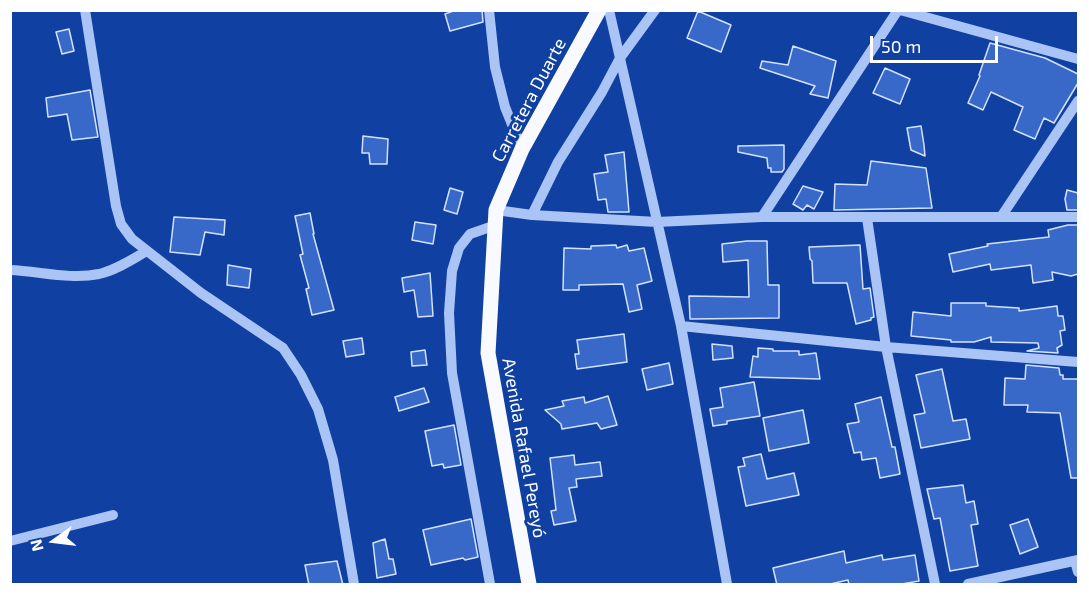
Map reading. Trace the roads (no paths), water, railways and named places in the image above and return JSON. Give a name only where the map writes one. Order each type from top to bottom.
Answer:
[{"type":"main road","name":"Carretera Duarte","points":[[496,218],[522,149],[600,10]]},
{"type":"main road","name":"Avenida Rafael Pereyó","points":[[496,218],[488,353],[529,585]]},
{"type":"street","points":[[85,10],[116,206],[121,224],[145,252],[283,348],[301,375],[318,410],[333,460],[354,585]]},
{"type":"street","points":[[489,10],[497,77],[505,107],[522,149]]},
{"type":"street","points":[[609,10],[681,326],[727,585]]},
{"type":"street","points":[[532,215],[558,162],[602,92],[620,58],[655,10]]},
{"type":"street","points":[[762,217],[899,10],[1078,58]]},
{"type":"street","points":[[1001,217],[1078,101]]},
{"type":"street","points":[[490,585],[452,373],[449,313],[452,271],[459,248],[470,234],[496,218],[532,215],[657,222],[762,217],[1078,217]]},
{"type":"street","points":[[867,218],[886,347],[935,585]]},
{"type":"street","points":[[10,270],[69,276],[99,274],[123,265],[145,252]]},
{"type":"street","points":[[681,326],[886,347],[1078,362]]},
{"type":"street","points":[[10,541],[113,515]]},
{"type":"street","points":[[968,585],[1077,560],[1078,573]]}]
